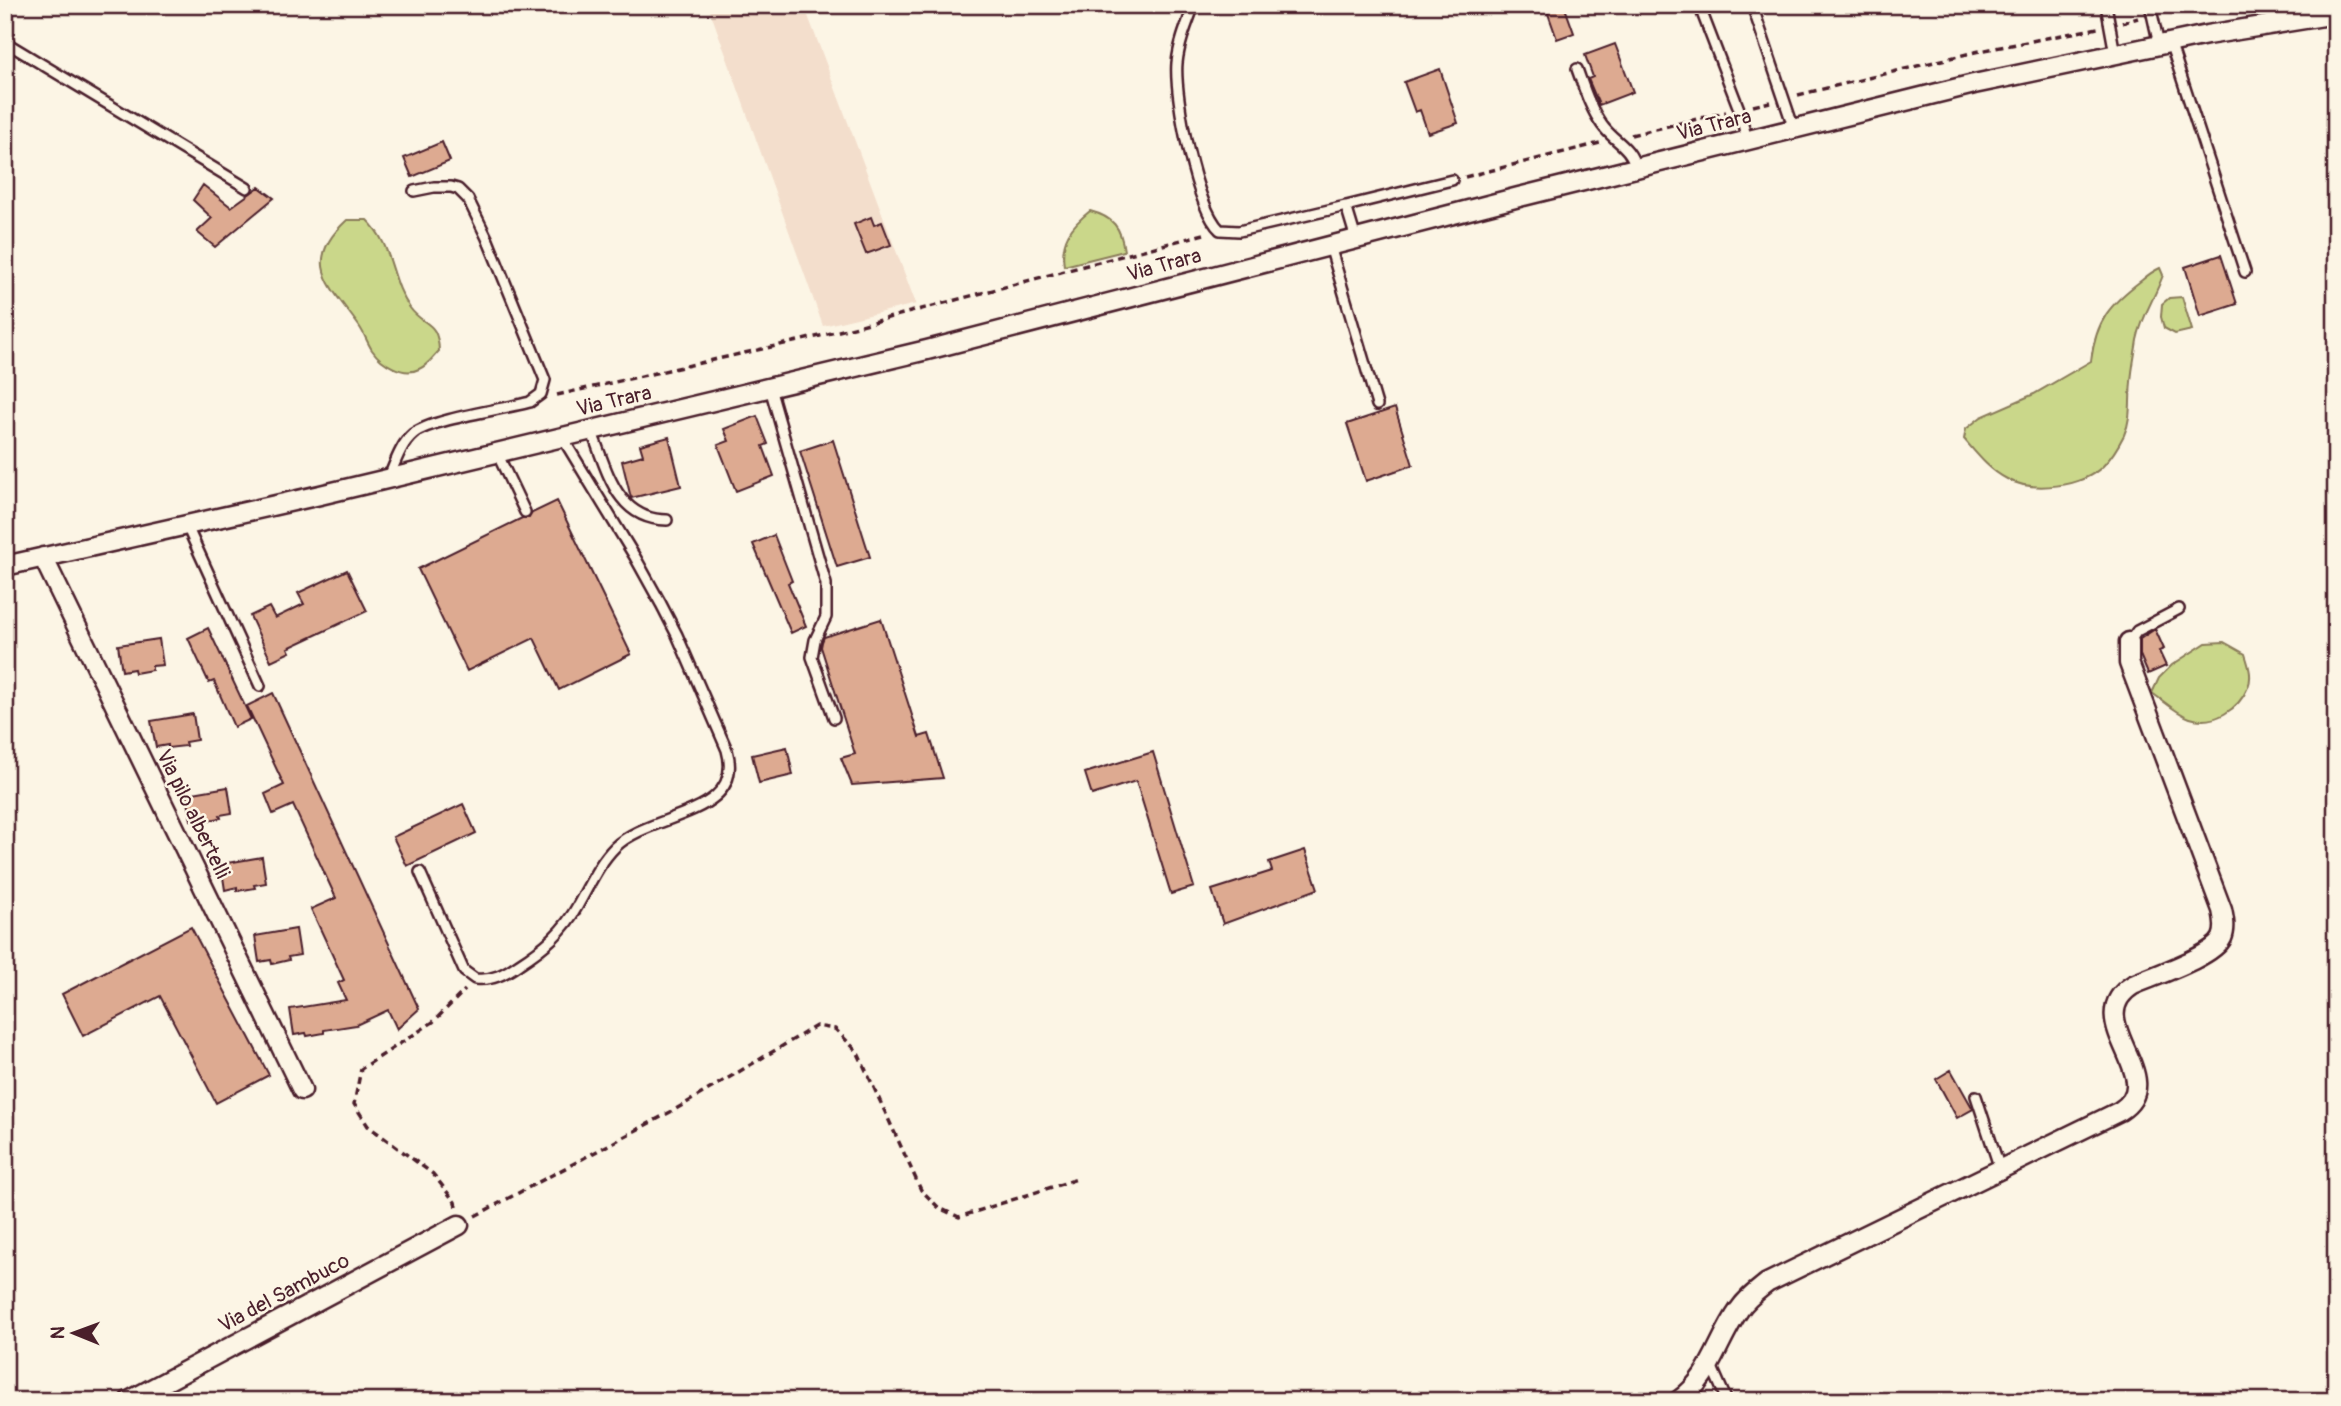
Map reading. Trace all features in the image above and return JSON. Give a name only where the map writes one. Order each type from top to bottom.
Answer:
[{"type":"street","name":"Via Trara","points":[[5,566],[927,351],[1356,239],[1975,84],[2302,12],[2336,14]]},
{"type":"street","name":"Via pilo albertelli","points":[[43,557],[302,1090]]},
{"type":"street","points":[[1678,1401],[1692,1390],[1711,1365],[1740,1308],[1767,1283],[2120,1111],[2133,1101],[2137,1091],[2137,1079],[2117,1030],[2115,1014],[2123,993],[2133,985],[2214,948],[2223,935],[2222,910],[2129,663],[2129,642]]},
{"type":"street","name":"Via del Sambuco","points":[[129,1401],[459,1224]]},
{"type":"lane","points":[[1194,5],[1180,45],[1177,82],[1183,123],[1207,211],[1220,230],[1239,230],[1452,180]]},
{"type":"lane","points":[[1699,5],[1739,109],[1747,140]]},
{"type":"lane","points":[[1752,5],[1794,129]]},
{"type":"lane","points":[[2106,5],[2115,54]]},
{"type":"lane","points":[[2151,10],[2245,272]]},
{"type":"lane","points":[[5,42],[247,188]]},
{"type":"lane","points":[[1577,69],[1594,112],[1607,131],[1626,148],[1636,168]]},
{"type":"lane","points":[[388,478],[408,440],[423,428],[530,402],[541,394],[544,388],[544,374],[472,204],[463,194],[451,187],[414,191]]},
{"type":"lane","points":[[1346,206],[1356,239]]},
{"type":"lane","points":[[1330,246],[1377,405]]},
{"type":"lane","points":[[770,388],[826,584],[826,617],[815,640],[812,657],[834,718]]},
{"type":"lane","points":[[591,430],[613,484],[624,502],[644,517],[667,520]]},
{"type":"lane","points":[[420,872],[460,965],[469,976],[487,979],[508,972],[546,945],[572,915],[605,858],[623,839],[712,800],[724,790],[730,776],[727,750],[677,635],[635,557],[562,437]]},
{"type":"lane","points":[[497,453],[525,512]]},
{"type":"lane","points":[[186,524],[260,686]]},
{"type":"lane","points":[[2129,642],[2137,631],[2179,609]]},
{"type":"lane","points":[[1976,1096],[2000,1169]]},
{"type":"lane","points":[[1711,1365],[1727,1401]]},
{"type":"path","points":[[1452,180],[1975,52],[2110,26],[2151,10],[2169,12],[2180,5]]},
{"type":"path","points":[[541,394],[562,395],[820,336],[1220,230]]},
{"type":"path","points":[[475,979],[454,1003],[433,1021],[361,1069],[354,1104],[368,1126],[433,1174],[455,1202],[459,1224],[676,1109],[816,1026],[835,1028],[857,1051],[921,1190],[939,1208],[959,1217],[1077,1179]]},
{"type":"shaded area","points":[[708,5],[804,5],[916,304],[823,326]]},
{"type":"green space","points":[[1090,211],[1105,216],[1115,224],[1121,235],[1124,251],[1064,266],[1065,241],[1068,234]]},
{"type":"green space","points":[[347,220],[367,220],[376,230],[410,308],[436,334],[439,351],[422,368],[413,371],[399,370],[381,360],[331,286],[323,262],[325,249]]},
{"type":"green space","points":[[2160,268],[2163,275],[2137,340],[2127,429],[2109,459],[2083,479],[2057,486],[2030,486],[2007,479],[1995,471],[1964,439],[1966,429],[1981,417],[2034,394],[2091,361],[2097,334],[2106,314],[2131,289]]},
{"type":"green space","points":[[2182,297],[2192,330],[2175,334],[2164,328],[2162,304],[2169,298]]},
{"type":"green space","points":[[2224,642],[2245,654],[2250,674],[2244,695],[2225,714],[2208,720],[2190,718],[2152,693],[2159,678],[2172,665],[2206,643]]},
{"type":"building","points":[[1545,5],[1564,5],[1574,33],[1557,39]]},
{"type":"building","points":[[1615,44],[1633,92],[1599,105],[1588,79],[1593,77],[1585,55]]},
{"type":"building","points":[[1440,69],[1458,123],[1428,133],[1420,110],[1415,112],[1404,82]]},
{"type":"building","points":[[442,142],[450,161],[412,177],[404,158]]},
{"type":"building","points":[[203,185],[231,207],[259,187],[274,198],[215,247],[197,232],[212,218],[193,200]]},
{"type":"building","points":[[871,217],[874,225],[882,222],[891,245],[866,254],[854,224]]},
{"type":"building","points":[[2221,255],[2237,304],[2200,316],[2185,267]]},
{"type":"building","points":[[1395,408],[1413,465],[1366,481],[1347,424]]},
{"type":"building","points":[[757,416],[768,444],[763,446],[774,476],[736,491],[718,445],[729,441],[724,429]]},
{"type":"building","points":[[669,437],[681,486],[631,498],[622,461],[643,455],[640,445]]},
{"type":"building","points":[[833,440],[870,557],[837,567],[800,451]]},
{"type":"building","points":[[557,501],[631,654],[559,690],[534,638],[467,671],[418,569],[522,518],[529,518],[532,513]]},
{"type":"building","points":[[774,535],[792,581],[788,583],[806,626],[791,633],[753,544]]},
{"type":"building","points":[[347,570],[367,611],[288,648],[290,652],[271,661],[250,616],[269,607],[275,618],[304,604],[298,593]]},
{"type":"building","points":[[881,619],[919,737],[929,734],[943,778],[852,785],[841,758],[855,754],[821,647],[822,642],[824,637]]},
{"type":"building","points":[[208,628],[251,719],[234,727],[214,681],[209,683],[188,638]]},
{"type":"building","points":[[2155,629],[2164,649],[2159,651],[2166,666],[2148,674],[2140,655],[2140,639]]},
{"type":"building","points":[[159,639],[163,665],[135,673],[134,669],[122,671],[118,645]]},
{"type":"building","points":[[273,693],[419,1009],[397,1029],[388,1010],[356,1025],[324,1030],[324,1033],[307,1036],[306,1033],[294,1035],[290,1009],[346,1000],[338,983],[344,980],[311,909],[336,898],[293,805],[273,814],[265,794],[284,785],[247,706]]},
{"type":"building","points":[[193,714],[197,740],[185,742],[186,746],[156,747],[151,721]]},
{"type":"building","points":[[787,747],[793,775],[759,783],[752,755]]},
{"type":"building","points":[[1153,752],[1194,887],[1171,894],[1136,781],[1092,795],[1085,773]]},
{"type":"building","points":[[228,787],[232,813],[220,815],[221,818],[191,820],[187,794]]},
{"type":"building","points":[[463,804],[476,833],[407,866],[393,837]]},
{"type":"building","points":[[1305,850],[1318,889],[1223,924],[1212,890],[1272,871],[1269,862]]},
{"type":"building","points":[[262,857],[266,883],[254,885],[255,888],[237,891],[237,887],[225,890],[221,864]]},
{"type":"building","points":[[191,927],[269,1075],[216,1103],[160,996],[83,1036],[62,994]]},
{"type":"building","points":[[296,929],[300,955],[272,964],[271,960],[259,962],[255,936]]},
{"type":"building","points":[[1951,1070],[1973,1109],[1957,1118],[1936,1079]]}]
